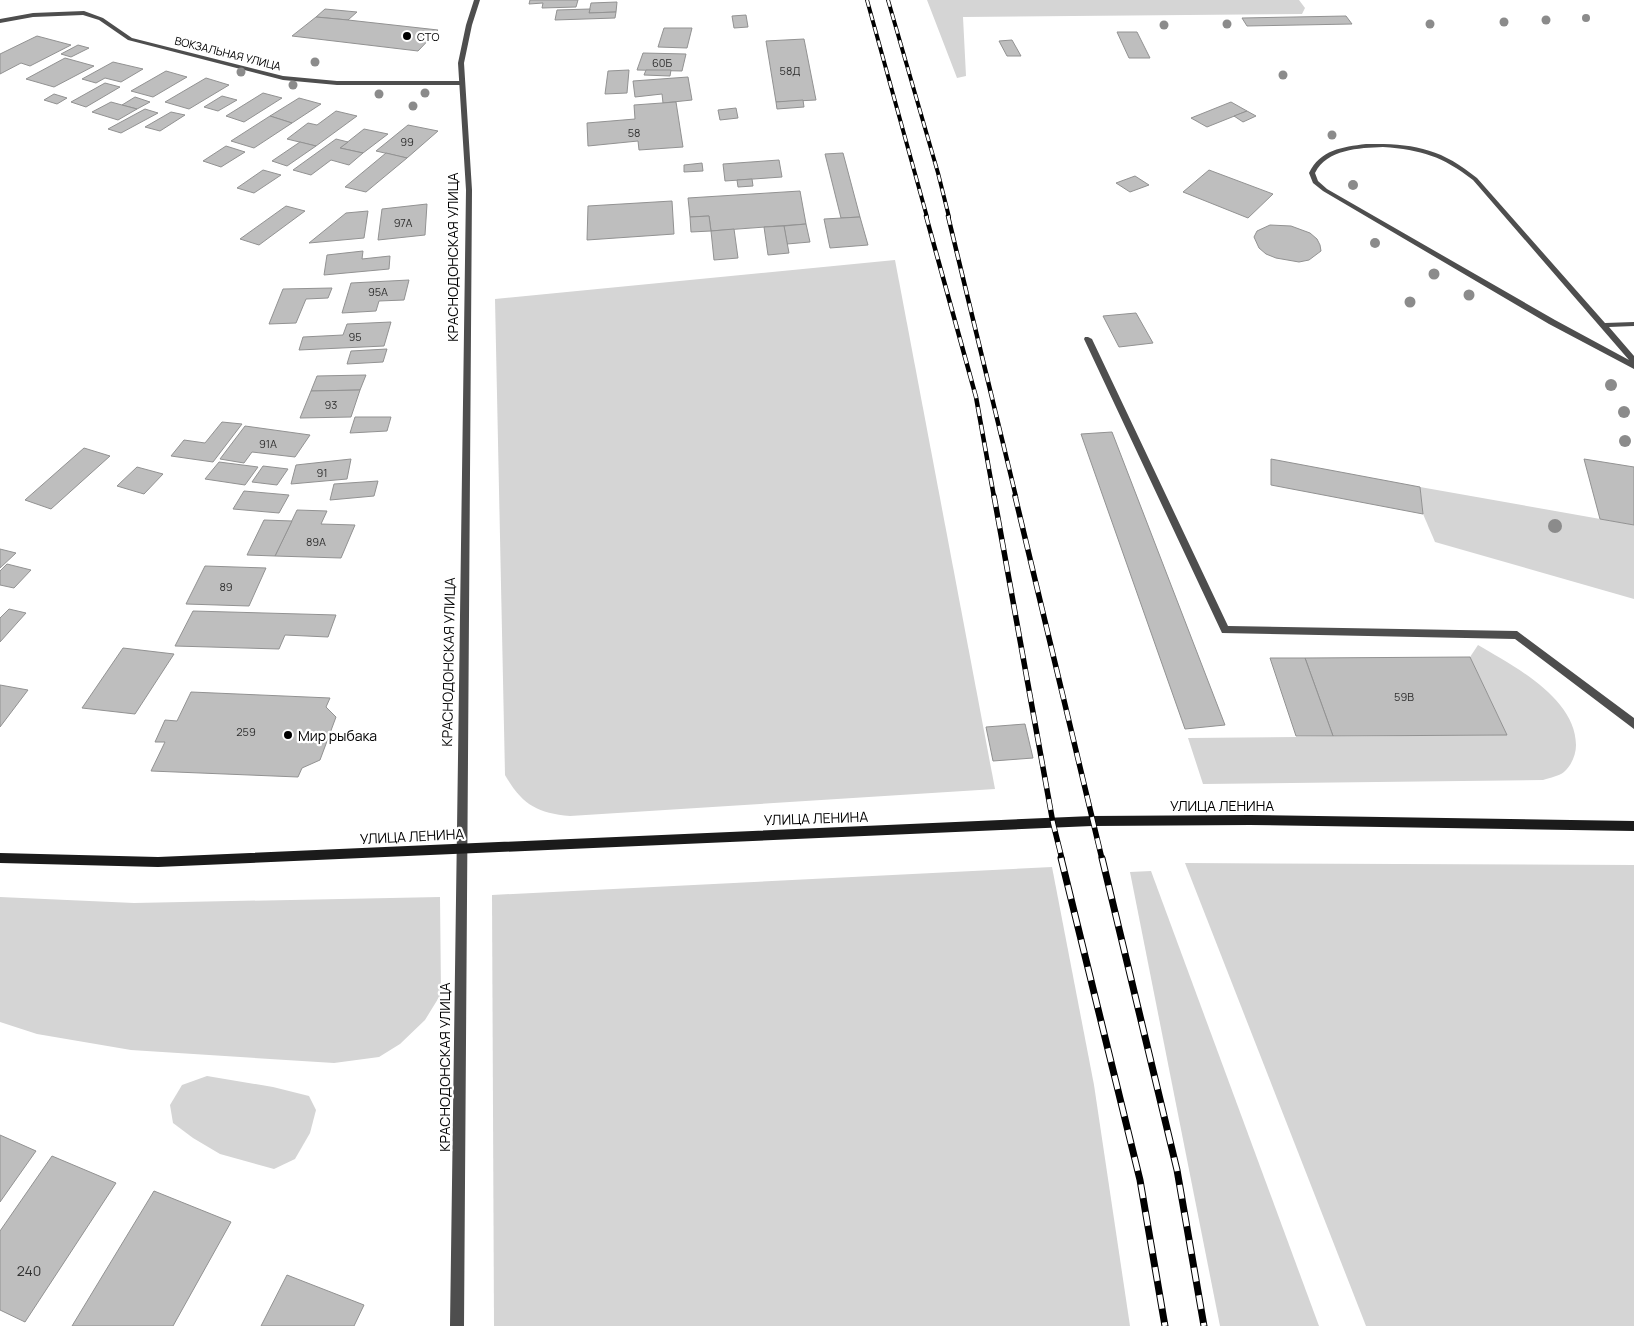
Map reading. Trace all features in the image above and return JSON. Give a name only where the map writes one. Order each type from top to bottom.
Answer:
[{"type":"main road","name":"УЛИЦА ЛЕНИНА","points":[[0,858],[158,862],[1134,820],[1634,826]]},
{"type":"street","name":"КРАСНОДОНСКАЯ УЛИЦА","points":[[457,1326],[469,190],[461,83],[464,45],[477,0]]},
{"type":"street","name":"ВОКЗАЛЬНАЯ УЛИЦА","points":[[0,21],[33,15],[84,13],[101,19],[130,39],[284,78],[329,83],[461,83]]},
{"type":"street","points":[[1634,361],[1474,180],[1443,157],[1425,150],[1399,147],[1358,147],[1339,151],[1323,158],[1316,164],[1312,173],[1316,182],[1325,190],[1552,322],[1634,366]]},
{"type":"street","points":[[1603,325],[1634,324]]},
{"type":"street","points":[[1088,339],[1225,630],[1517,635],[1634,724]]},
{"type":"shaded area","points":[[927,0],[1299,0],[1305,8],[1302,14],[963,17],[966,76],[957,78]]},
{"type":"shaded area","points":[[895,260],[995,789],[570,816],[558,815],[531,805],[511,785],[505,775],[495,299]]},
{"type":"shaded area","points":[[1420,487],[1634,525],[1634,599],[1435,542],[1423,514]]},
{"type":"shaded area","points":[[1478,645],[1508,662],[1540,685],[1565,712],[1573,728],[1576,748],[1571,763],[1562,773],[1543,780],[1203,784],[1188,738],[1507,735],[1470,657]]},
{"type":"shaded area","points":[[1185,863],[1634,865],[1634,1326],[1366,1326]]},
{"type":"shaded area","points":[[1052,867],[1094,1085],[1130,1326],[494,1326],[492,895]]},
{"type":"shaded area","points":[[1151,871],[1319,1326],[1220,1326],[1130,872]]},
{"type":"shaded area","points":[[0,897],[134,903],[440,897],[441,994],[425,1020],[400,1044],[379,1057],[334,1063],[131,1050],[37,1034],[0,1022]]},
{"type":"shaded area","points":[[207,1076],[273,1087],[309,1096],[316,1110],[310,1133],[295,1159],[274,1169],[220,1154],[193,1138],[173,1123],[170,1105],[182,1085]]},
{"type":"building","points":[[530,0],[578,0],[576,7],[542,8],[543,3],[529,4]]},
{"type":"building","points":[[617,2],[616,12],[589,13],[591,3]]},
{"type":"building","points":[[325,9],[357,12],[348,20],[316,17]]},
{"type":"building","points":[[590,9],[589,13],[616,12],[615,18],[555,20],[557,10]]},
{"type":"building","points":[[746,15],[748,27],[734,28],[732,16]]},
{"type":"building","points":[[1346,16],[1352,24],[1247,26],[1242,18]]},
{"type":"building","points":[[316,17],[438,30],[418,51],[292,36]]},
{"type":"building","points":[[664,28],[692,28],[687,48],[658,47]]},
{"type":"building","points":[[1117,32],[1137,32],[1150,58],[1129,58]]},
{"type":"building","points":[[37,36],[71,45],[30,66],[21,63],[0,74],[0,54]]},
{"type":"building","points":[[804,39],[816,100],[776,102],[766,41]]},
{"type":"building","points":[[1012,40],[1021,56],[1007,56],[999,41]]},
{"type":"building","points":[[78,45],[89,48],[71,57],[61,54]]},
{"type":"building","points":[[643,53],[686,54],[682,71],[637,70]]},
{"type":"building","points":[[65,58],[94,66],[54,87],[26,79]]},
{"type":"building","points":[[113,62],[143,69],[121,82],[105,78],[96,83],[82,79]]},
{"type":"building","points":[[629,70],[627,93],[605,94],[608,71]]},
{"type":"building","points":[[646,70],[671,70],[670,76],[644,75]]},
{"type":"building","points":[[166,71],[187,77],[153,97],[131,91]]},
{"type":"building","points":[[688,77],[692,100],[663,103],[662,94],[635,97],[633,81]]},
{"type":"building","points":[[206,78],[229,85],[189,109],[165,102]]},
{"type":"building","points":[[105,83],[120,87],[86,107],[71,102]]},
{"type":"building","points":[[263,93],[282,98],[244,122],[226,116]]},
{"type":"building","points":[[54,94],[67,98],[57,104],[44,100]]},
{"type":"building","points":[[222,96],[237,100],[218,111],[204,107]]},
{"type":"building","points":[[135,97],[150,102],[137,109],[122,105]]},
{"type":"building","points":[[299,98],[321,104],[292,123],[270,116]]},
{"type":"building","points":[[803,100],[804,107],[777,109],[776,102]]},
{"type":"building","points":[[111,102],[137,109],[118,120],[92,112]]},
{"type":"building","points":[[676,102],[683,147],[639,150],[638,141],[588,146],[587,123],[635,119],[634,105]]},
{"type":"building","points":[[1231,102],[1247,111],[1207,127],[1191,118]]},
{"type":"building","points":[[736,108],[738,118],[720,120],[718,110]]},
{"type":"building","points":[[145,109],[158,113],[121,133],[108,129]]},
{"type":"building","points":[[336,111],[357,116],[316,146],[287,139],[308,123],[317,125]]},
{"type":"building","points":[[1247,111],[1256,116],[1243,122],[1234,116]]},
{"type":"building","points":[[171,112],[185,115],[160,131],[145,127]]},
{"type":"building","points":[[270,116],[292,123],[254,148],[231,141]]},
{"type":"building","points":[[408,125],[438,131],[407,158],[376,151]]},
{"type":"building","points":[[364,129],[388,134],[363,153],[340,148]]},
{"type":"building","points":[[336,139],[348,142],[340,148],[363,153],[349,165],[331,160],[311,175],[293,170]]},
{"type":"building","points":[[300,142],[316,146],[287,166],[272,161]]},
{"type":"building","points":[[226,146],[245,152],[221,167],[203,161]]},
{"type":"building","points":[[386,153],[407,158],[366,192],[345,187]]},
{"type":"building","points":[[843,153],[860,217],[841,218],[825,154]]},
{"type":"building","points":[[779,160],[782,177],[725,181],[723,164]]},
{"type":"building","points":[[702,163],[703,171],[684,172],[684,165]]},
{"type":"building","points":[[263,170],[281,175],[254,193],[237,188]]},
{"type":"building","points":[[1209,170],[1273,194],[1248,218],[1183,192]]},
{"type":"building","points":[[1135,176],[1149,185],[1130,192],[1116,183]]},
{"type":"building","points":[[752,179],[753,186],[738,187],[737,180]]},
{"type":"building","points":[[800,191],[806,224],[711,231],[709,216],[690,217],[688,198]]},
{"type":"building","points":[[672,201],[674,234],[587,240],[588,206]]},
{"type":"building","points":[[427,204],[425,235],[378,240],[382,209]]},
{"type":"building","points":[[286,206],[305,211],[259,245],[240,239]]},
{"type":"building","points":[[368,211],[364,238],[309,243],[346,213]]},
{"type":"building","points":[[709,216],[711,231],[691,232],[690,217]]},
{"type":"building","points":[[860,217],[868,245],[830,248],[824,219]]},
{"type":"building","points":[[806,224],[810,242],[787,244],[784,226]]},
{"type":"building","points":[[1270,225],[1291,226],[1310,233],[1317,239],[1321,251],[1309,260],[1299,262],[1276,258],[1266,254],[1259,248],[1254,237],[1257,231]]},
{"type":"building","points":[[784,226],[789,253],[768,255],[764,227]]},
{"type":"building","points":[[734,229],[738,258],[714,260],[711,231]]},
{"type":"building","points":[[363,251],[362,259],[390,256],[389,269],[324,275],[327,255]]},
{"type":"building","points":[[409,280],[404,300],[379,301],[376,311],[342,313],[351,283]]},
{"type":"building","points":[[332,288],[328,298],[306,299],[296,323],[269,324],[283,289]]},
{"type":"building","points":[[1136,313],[1153,343],[1119,347],[1103,316]]},
{"type":"building","points":[[391,322],[384,346],[299,350],[303,337],[343,335],[347,324]]},
{"type":"building","points":[[387,349],[383,362],[347,364],[351,351]]},
{"type":"building","points":[[366,375],[360,390],[311,391],[317,376]]},
{"type":"building","points":[[360,390],[351,417],[300,418],[311,391]]},
{"type":"building","points":[[355,417],[391,417],[387,431],[350,433]]},
{"type":"building","points":[[222,422],[242,424],[213,462],[171,456],[184,440],[205,443]]},
{"type":"building","points":[[245,426],[310,435],[295,457],[252,452],[244,463],[220,459]]},
{"type":"building","points":[[1112,432],[1225,725],[1185,729],[1081,434]]},
{"type":"building","points":[[84,448],[110,456],[51,509],[25,500]]},
{"type":"building","points":[[351,459],[347,479],[291,484],[296,465]]},
{"type":"building","points":[[1271,459],[1420,487],[1423,514],[1271,485]]},
{"type":"building","points":[[1584,459],[1634,467],[1634,525],[1600,519]]},
{"type":"building","points":[[219,462],[258,467],[245,485],[205,479]]},
{"type":"building","points":[[263,466],[288,469],[277,485],[252,482]]},
{"type":"building","points":[[137,467],[163,474],[144,494],[117,486]]},
{"type":"building","points":[[378,481],[374,496],[330,500],[334,484]]},
{"type":"building","points":[[244,491],[289,495],[279,513],[233,509]]},
{"type":"building","points":[[297,510],[327,511],[321,524],[355,525],[341,558],[275,556]]},
{"type":"building","points":[[264,520],[292,521],[275,556],[247,555]]},
{"type":"building","points":[[0,549],[16,553],[0,568]]},
{"type":"building","points":[[7,564],[31,570],[14,588],[0,585],[0,571]]},
{"type":"building","points":[[205,566],[266,568],[249,606],[186,604]]},
{"type":"building","points":[[9,609],[26,613],[0,642],[0,618]]},
{"type":"building","points":[[193,611],[336,615],[328,637],[285,635],[279,649],[175,646]]},
{"type":"building","points":[[123,648],[174,654],[135,714],[82,708]]},
{"type":"building","points":[[1470,657],[1507,735],[1333,736],[1305,658]]},
{"type":"building","points":[[1270,658],[1305,658],[1333,736],[1296,736]]},
{"type":"building","points":[[0,685],[28,690],[0,727]]},
{"type":"building","points":[[191,692],[330,698],[326,707],[336,717],[320,760],[302,768],[298,777],[151,771],[165,742],[155,742],[165,720],[177,721]]},
{"type":"building","points":[[1025,724],[1033,758],[993,761],[986,727]]},
{"type":"building","points":[[0,1135],[36,1151],[0,1202]]},
{"type":"building","points":[[52,1156],[116,1183],[25,1322],[0,1310],[0,1231]]},
{"type":"building","points":[[154,1191],[231,1222],[173,1326],[72,1326]]},
{"type":"building","points":[[287,1275],[364,1305],[354,1326],[261,1326]]},
{"type":"railway","points":[[867,0],[927,217]]},
{"type":"railway","points":[[888,0],[949,217]]},
{"type":"railway","points":[[926,216],[976,397],[994,497]]},
{"type":"railway","points":[[948,216],[1016,497]]},
{"type":"railway","points":[[994,496],[1053,823],[1062,859]]},
{"type":"railway","points":[[1015,496],[1102,859]]},
{"type":"railway","points":[[1061,858],[1140,1180],[1165,1326]]},
{"type":"railway","points":[[1102,858],[1177,1170],[1204,1326]]},
{"type":"place","name":"СТО","points":[[407,36]]},
{"type":"place","name":"Мир рыбака","points":[[288,735]]}]
